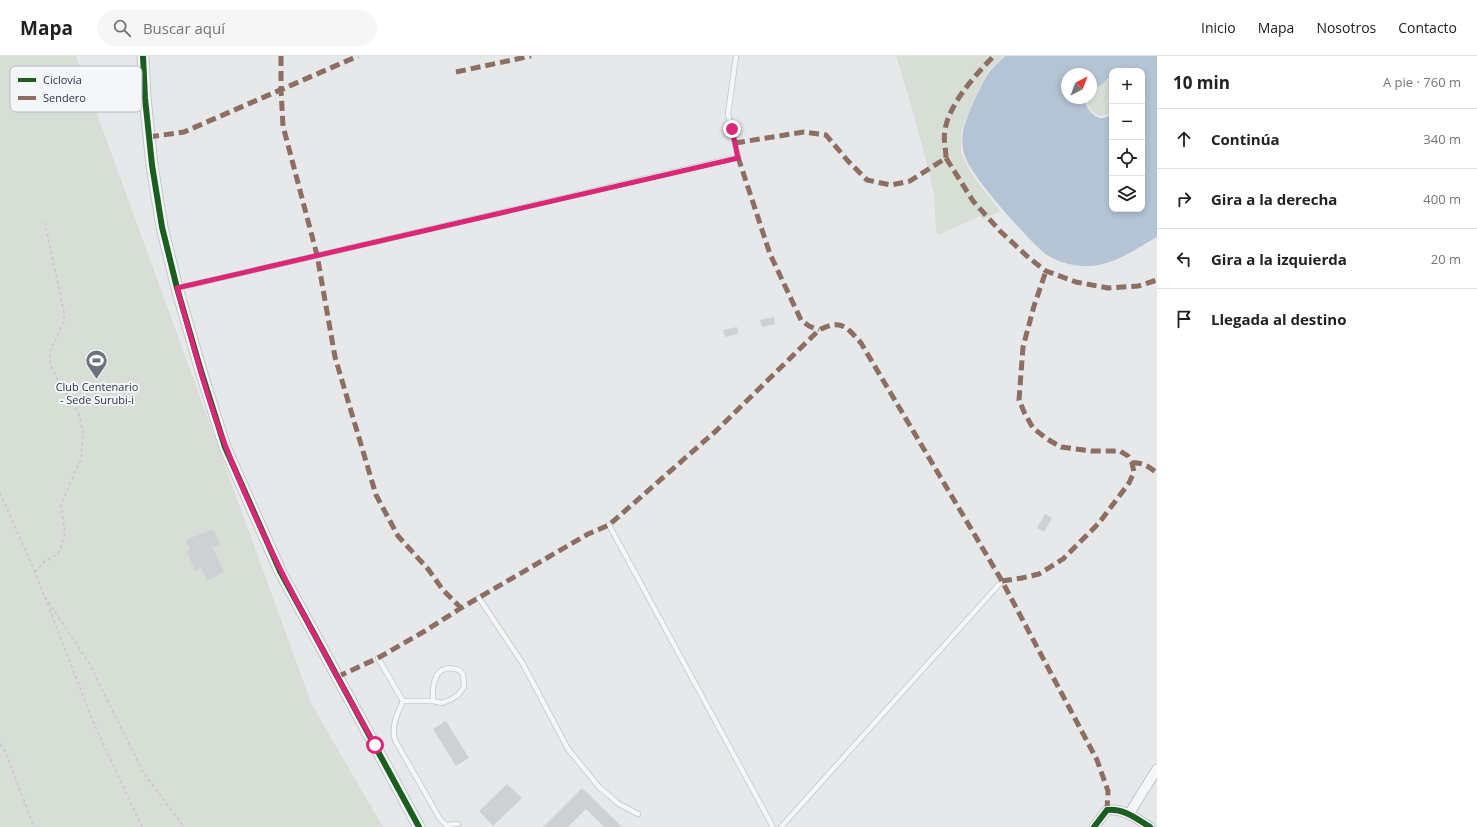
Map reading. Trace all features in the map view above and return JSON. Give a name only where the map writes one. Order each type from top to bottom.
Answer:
[{"type":"street","points":[[142,56],[152,165],[162,227],[177,288],[201,371],[226,447],[280,571],[419,827]]},
{"type":"street","points":[[1129,814],[1157,769]]},
{"type":"street","points":[[1094,827],[1107,810],[1113,809],[1129,814],[1150,827]]},
{"type":"lane","points":[[177,288],[738,158],[728,114],[736,56]]},
{"type":"lane","points":[[609,525],[773,827]]},
{"type":"lane","points":[[781,827],[1002,581]]},
{"type":"lane","points":[[479,598],[523,664],[568,749],[599,787],[619,804],[638,814]]},
{"type":"lane","points":[[378,658],[403,702]]},
{"type":"lane","points":[[403,702],[433,701],[442,703],[458,695],[464,687],[463,674],[459,670],[446,668],[439,672],[434,679],[432,689],[433,701]]},
{"type":"lane","points":[[403,702],[394,723],[393,734],[395,740],[440,819],[446,825],[458,824]]},
{"type":"path","points":[[35,572],[44,562],[58,554],[62,545],[65,532],[61,504],[81,459],[83,433],[79,414],[58,381],[50,363],[50,351],[64,322],[64,312],[45,223]]},
{"type":"path","points":[[0,493],[35,572],[94,724],[142,827]]},
{"type":"path","points":[[43,594],[89,663],[143,772],[184,827]]},
{"type":"path","points":[[0,744],[5,751],[34,827]]},
{"type":"shaded area","name":"Club Centenario - Sede Surubi-i","points":[[0,56],[76,56],[80,66],[10,66],[10,112],[96,112],[312,705],[383,827],[0,827]]},
{"type":"shaded area","points":[[896,56],[1003,56],[988,71],[973,101],[961,132],[961,153],[973,176],[1000,211],[983,220],[980,216],[941,234],[937,233],[934,195],[929,173]]},
{"type":"shaded area","points":[[1109,79],[1108,114],[1095,114],[1088,104],[1097,104],[1098,86]]},
{"type":"water","points":[[1005,56],[1157,56],[1157,237],[1117,259],[1100,265],[1091,266],[1074,265],[1057,260],[1047,255],[1038,247],[987,191],[968,163],[963,151],[962,139],[964,126],[978,91],[990,71]]},
{"type":"building","points":[[774,317],[775,324],[762,327],[760,320]]},
{"type":"building","points":[[737,327],[738,334],[725,337],[723,330]]},
{"type":"building","points":[[1045,514],[1052,518],[1044,532],[1037,528]]},
{"type":"building","points":[[213,529],[220,544],[213,548],[224,572],[207,581],[201,568],[195,571],[187,551],[190,550],[186,540]]},
{"type":"building","points":[[446,721],[469,758],[456,766],[433,729]]},
{"type":"building","points":[[507,784],[522,798],[493,826],[479,811]]},
{"type":"building","points":[[582,788],[622,827],[604,827],[586,809],[568,827],[543,827]]},
{"type":"marked path","points":[[281,56],[283,126],[317,255],[335,357],[376,495],[398,536],[428,569],[443,590],[461,608]]},
{"type":"marked path","points":[[149,137],[184,132],[358,56]]},
{"type":"marked path","points":[[456,72],[531,56]]},
{"type":"marked path","points":[[735,143],[804,132],[826,135],[848,161],[867,180],[891,185],[910,181],[946,158],[944,133],[952,110],[964,90],[994,56]]},
{"type":"marked path","points":[[738,157],[770,254],[801,320],[809,326],[819,330]]},
{"type":"marked path","points":[[946,158],[973,201],[1000,231],[1029,258],[1046,271],[1076,282],[1108,288],[1138,286],[1157,280]]},
{"type":"marked path","points":[[1002,581],[1039,574],[1063,559],[1099,523],[1129,483],[1134,472],[1132,463],[1128,456],[1120,451],[1091,451],[1061,447],[1047,439],[1033,428],[1025,414],[1019,400],[1023,347],[1034,306],[1046,271]]},
{"type":"marked path","points":[[337,677],[378,658],[588,534],[609,525],[717,430],[819,330],[833,325],[838,325],[843,326],[851,332],[861,343],[1002,581],[1097,760],[1108,791],[1107,810]]},
{"type":"marked path","points":[[1132,463],[1143,464],[1157,473]]},
{"type":"cycle path","points":[[143,56],[145,98],[152,165],[162,227],[177,288],[225,447],[280,571],[419,827]]},
{"type":"cycle path","points":[[1094,827],[1107,810],[1125,812],[1150,827]]},
{"type":"place","name":"Club Centenario - Sede Surubi-i","points":[[97,380]]},
{"type":"route","points":[[375,745],[280,571],[250,504],[226,447],[201,371],[177,288],[738,158],[732,129]]}]
